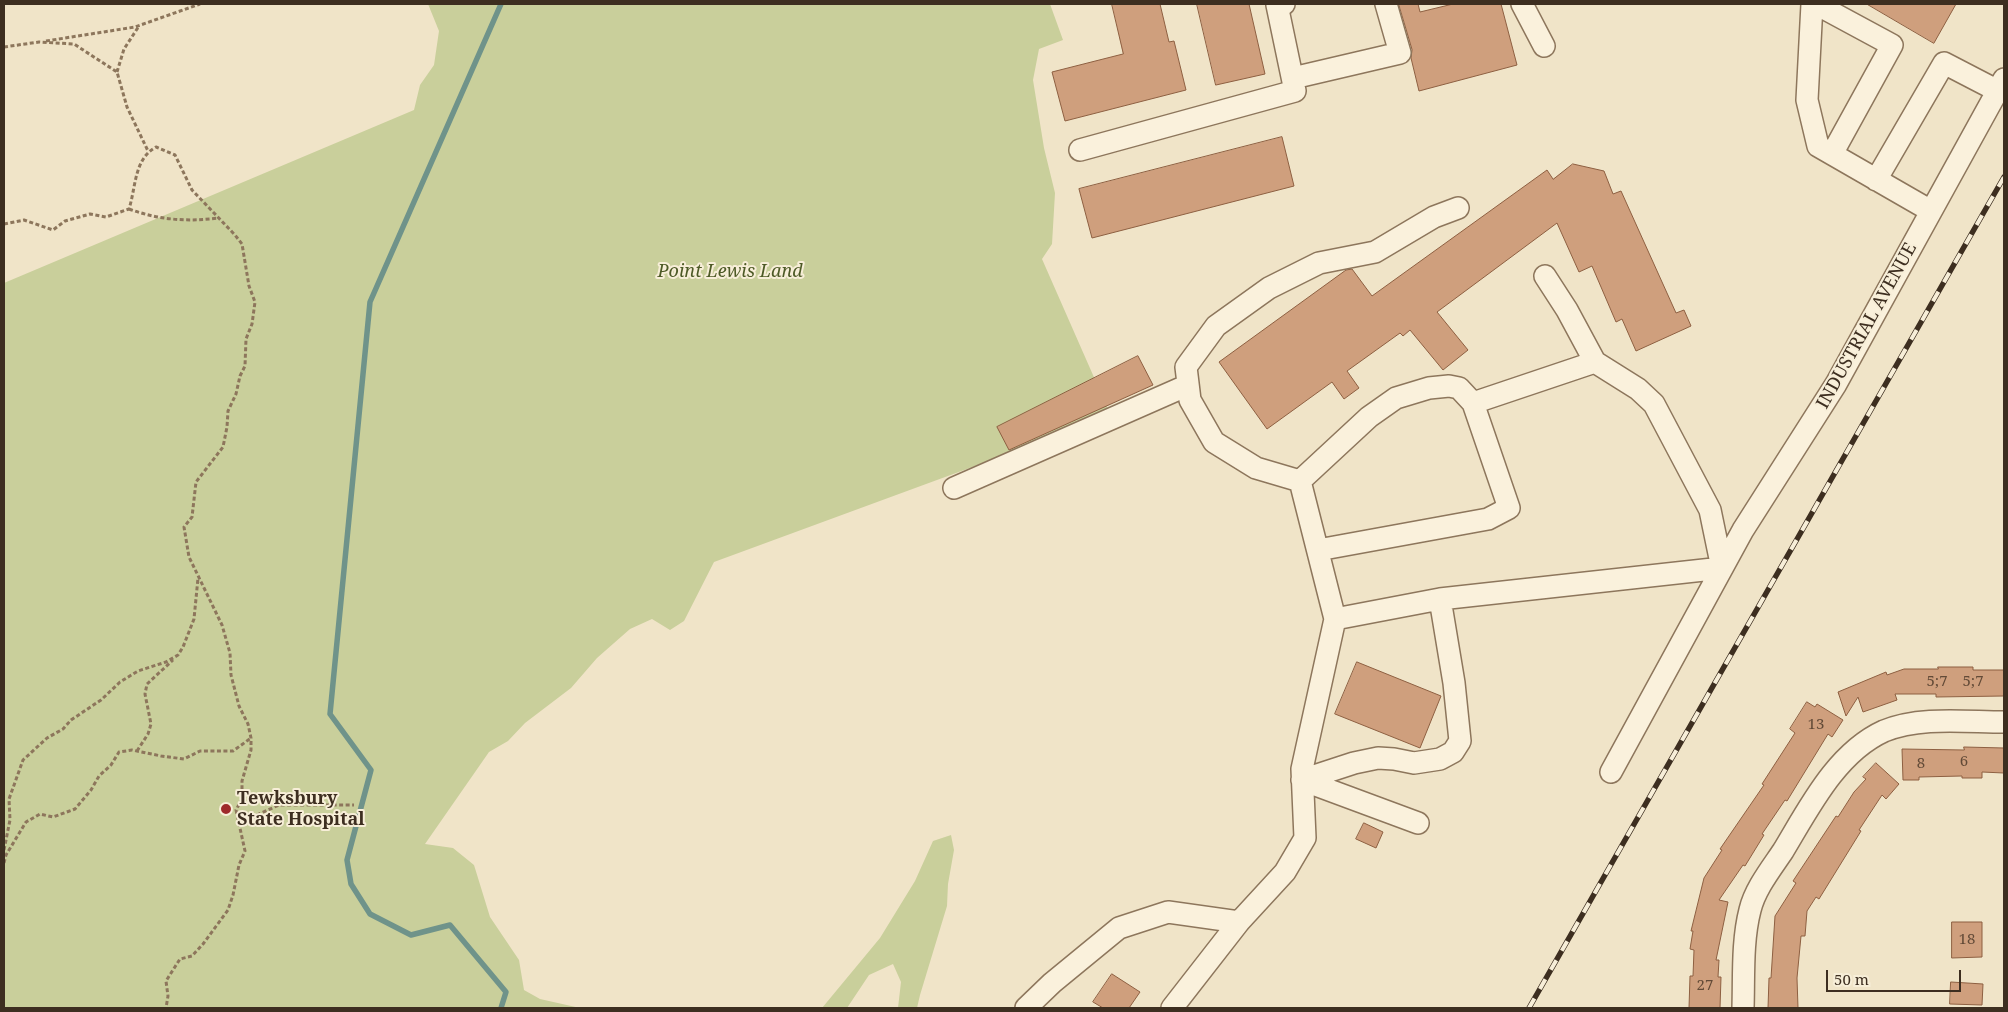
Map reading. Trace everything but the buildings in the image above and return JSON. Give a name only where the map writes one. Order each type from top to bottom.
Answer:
[{"type":"street","points":[[1080,150],[1296,90],[1279,4]]},
{"type":"street","points":[[1293,78],[1400,53],[1386,4]]},
{"type":"street","points":[[1522,4],[1544,46]]},
{"type":"street","points":[[1832,154],[1892,45],[1814,4],[1807,100],[1818,146],[1931,211]]},
{"type":"street","points":[[1876,180],[1944,63],[2001,85]]},
{"type":"street","name":"INDUSTRIAL AVENUE","points":[[1611,772],[1743,530],[1836,384],[2001,85]]},
{"type":"street","points":[[1300,481],[1256,468],[1214,442],[1190,400],[1186,367],[1216,326],[1269,288],[1319,263],[1375,252],[1434,218],[1458,208]]},
{"type":"street","points":[[1335,619],[1440,599],[1722,568],[1710,510],[1654,404],[1638,389],[1595,362],[1568,310],[1545,276]]},
{"type":"street","points":[[1473,403],[1595,362]]},
{"type":"street","points":[[954,488],[1188,385]]},
{"type":"street","points":[[1300,481],[1368,417],[1396,398],[1429,388],[1448,386],[1459,388],[1473,403],[1509,508],[1488,520],[1318,550]]},
{"type":"street","points":[[1172,1008],[1239,922],[1285,872],[1305,838],[1302,769],[1335,619],[1300,481]]},
{"type":"street","points":[[1302,780],[1354,763],[1378,758],[1414,763],[1440,759],[1453,752],[1460,741],[1454,683],[1440,599]]},
{"type":"street","points":[[1743,1008],[1746,930],[1754,898],[1818,795],[1851,754],[1884,732],[1905,725],[1935,722],[2004,722]]},
{"type":"street","points":[[1302,780],[1418,823]]},
{"type":"street","points":[[1026,1008],[1052,983],[1119,928],[1168,912],[1239,922]]},
{"type":"path","points":[[4,47],[139,26],[200,4]]},
{"type":"path","points":[[139,26],[124,48],[117,72],[127,107],[148,151]]},
{"type":"path","points":[[40,42],[74,44],[117,72]]},
{"type":"path","points":[[4,224],[24,220],[53,230],[65,221],[90,214],[106,217],[120,214],[129,209],[140,164],[148,151],[156,147],[175,155],[192,190],[242,244],[249,286],[255,302],[252,324],[246,339],[245,366],[228,411],[228,427],[223,447],[196,482],[192,517],[184,527],[189,557],[222,625],[230,653],[231,675],[239,706],[248,724],[251,738],[251,750],[242,781],[242,799],[236,810],[245,851],[239,864],[228,910],[192,956],[180,959],[166,981],[168,996],[166,1008]]},
{"type":"path","points":[[129,209],[147,216],[170,220],[219,218]]},
{"type":"path","points":[[137,751],[148,734],[151,724],[145,694],[147,684],[174,659],[183,647],[194,619],[198,577]]},
{"type":"path","points":[[4,850],[10,820],[9,799],[22,760],[47,738],[63,729],[71,720],[101,700],[120,682],[138,671],[174,659]]},
{"type":"path","points":[[4,864],[6,855],[26,822],[40,814],[53,817],[75,809],[119,752],[137,751],[184,759],[200,751],[232,751],[251,738]]},
{"type":"path","points":[[240,823],[279,805],[354,804]]},
{"type":"green space","name":"Point Lewis Land","points":[[428,4],[1050,4],[1063,40],[1039,49],[1033,80],[1044,148],[1055,193],[1052,244],[1042,259],[1111,416],[714,562],[684,621],[670,630],[652,619],[630,629],[597,658],[571,688],[525,723],[508,741],[489,752],[425,844],[453,848],[474,865],[490,917],[519,960],[524,990],[540,999],[580,1008],[4,1008],[4,283],[414,110],[420,85],[434,65],[439,31]]},
{"type":"green space","points":[[951,835],[954,850],[948,884],[947,906],[917,1008],[898,1008],[901,982],[893,964],[869,975],[847,1008],[822,1008],[880,938],[915,881],[933,841]]},
{"type":"waterway","points":[[501,4],[370,302],[330,714],[371,770],[347,860],[351,884],[370,914],[411,935],[450,925],[506,992],[501,1008]]},
{"type":"railway","points":[[1529,1008],[2004,177]]},
{"type":"place","name":"Tewksbury State Hospital","points":[[226,809]]}]
